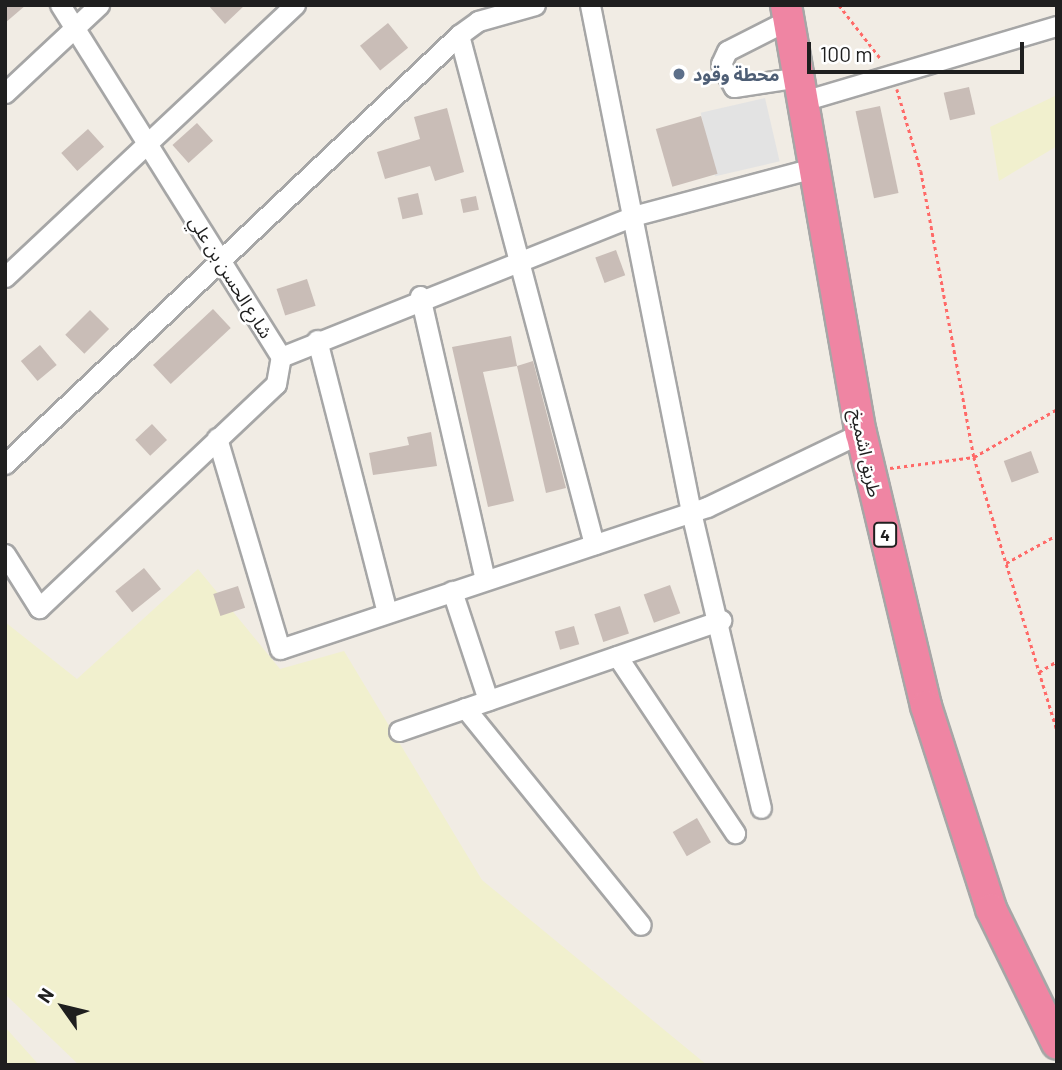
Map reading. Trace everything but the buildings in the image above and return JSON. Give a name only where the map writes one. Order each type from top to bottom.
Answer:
[{"type":"highway","name":"طريق اشميخ","points":[[787,13],[860,433],[963,835],[1057,1044]]},
{"type":"street","name":"شارع الحسن بن علي","points":[[5,554],[39,608],[276,384],[281,357],[61,5]]},
{"type":"street","points":[[5,93],[99,5]]},
{"type":"street","points":[[5,277],[295,5]]},
{"type":"street","points":[[5,464],[459,35],[473,13],[536,5]]},
{"type":"street","points":[[590,5],[691,512],[721,620],[761,808]]},
{"type":"street","points":[[787,13],[727,51],[722,64],[734,86],[801,89],[893,74],[1057,26]]},
{"type":"street","points":[[459,35],[594,544]]},
{"type":"street","points":[[281,357],[420,296],[520,261],[633,216],[813,168]]},
{"type":"street","points":[[420,296],[485,580]]},
{"type":"street","points":[[317,340],[387,612]]},
{"type":"street","points":[[217,438],[280,649],[691,512],[860,433]]},
{"type":"street","points":[[452,591],[488,700]]},
{"type":"street","points":[[398,731],[721,620]]},
{"type":"street","points":[[617,656],[735,833]]},
{"type":"street","points":[[465,708],[640,925]]},
{"type":"path","points":[[839,5],[893,74],[921,171],[974,457],[1057,730]]},
{"type":"path","points":[[869,469],[974,457],[1057,410]]},
{"type":"path","points":[[1006,563],[1057,536]]},
{"type":"path","points":[[1039,672],[1057,661]]},
{"type":"green space","points":[[1057,95],[1057,146],[999,181],[990,127]]},
{"type":"green space","points":[[198,569],[280,669],[344,651],[482,880],[707,1065],[79,1065],[5,994],[5,622],[77,679]]},
{"type":"green space","points":[[5,1027],[39,1065],[5,1065]]},
{"type":"shaded area","points":[[765,98],[780,161],[715,176],[701,113]]},
{"type":"place","name":"محطة وقود","points":[[679,74]]}]
